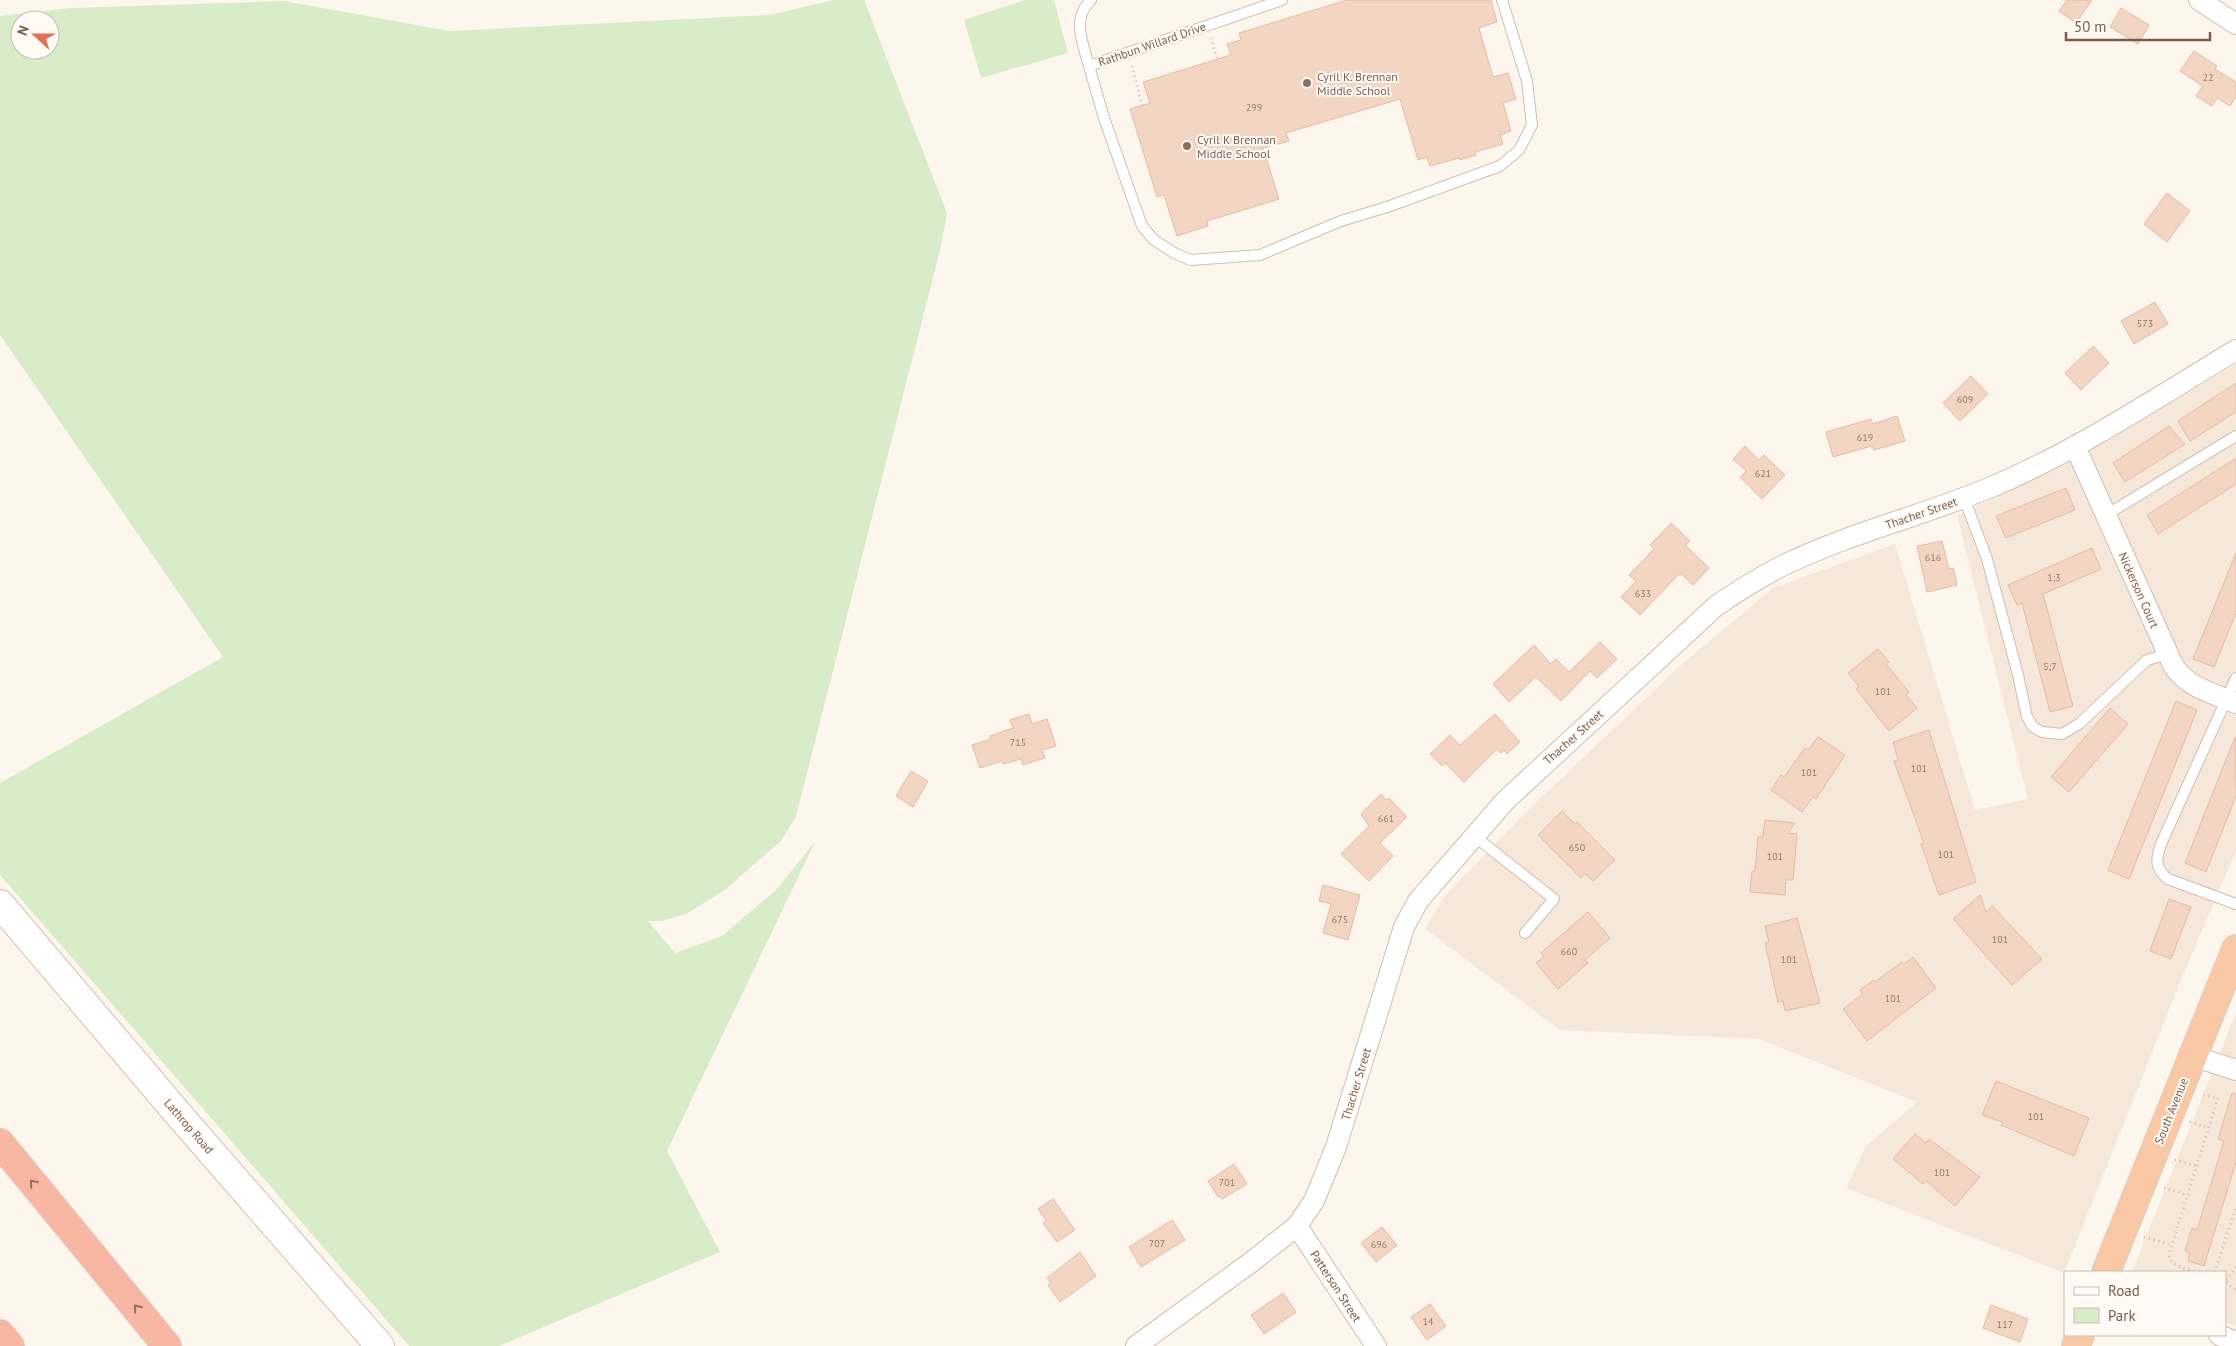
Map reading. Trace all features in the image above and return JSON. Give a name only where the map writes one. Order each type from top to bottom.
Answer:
[{"type":"highway","name":"South Avenue","points":[[2106,1271],[2236,949]]},
{"type":"highway","points":[[0,1143],[167,1346]]},
{"type":"highway","points":[[0,1334],[10,1346]]},
{"type":"main road","name":"Lathrop Road","points":[[0,904],[185,1122],[380,1346]]},
{"type":"street","points":[[2199,0],[2236,24]]},
{"type":"street","name":"Thacher Street","points":[[1136,1346],[1250,1263],[1297,1226],[1314,1202],[1336,1147],[1404,927],[1418,901],[1473,835],[1532,774],[1716,606],[1746,586],[1784,565],[1851,537],[1997,485],[2075,446],[2236,350]]},
{"type":"street","name":"Nickerson Court","points":[[2075,446],[2168,654],[2179,674],[2190,683],[2231,701]]},
{"type":"street","points":[[2193,1056],[2236,1070]]},
{"type":"street","name":"Patterson Street","points":[[1297,1226],[1376,1346]]},
{"type":"street","points":[[2221,1336],[2236,1342]]},
{"type":"lane","name":"Rathbun Willard Drive","points":[[1091,0],[1085,6],[1078,24],[1089,66],[1282,0]]},
{"type":"lane","points":[[1089,66],[1104,118],[1142,226],[1154,240],[1176,254],[1190,260],[1260,255],[1341,221],[1477,176],[1500,166],[1519,150],[1532,125],[1526,81],[1502,0]]},
{"type":"lane","points":[[2106,515],[2236,436]]},
{"type":"lane","points":[[1964,498],[1987,559],[2028,716],[2033,727],[2042,732],[2062,734],[2079,724],[2147,660],[2168,654]]},
{"type":"lane","points":[[2236,678],[2231,701],[2161,844],[2156,860],[2159,872],[2168,879],[2236,904]]},
{"type":"lane","points":[[1473,835],[1554,899],[1525,933]]},
{"type":"path","points":[[1211,38],[1217,60]]},
{"type":"path","points":[[1130,60],[1142,105]]},
{"type":"path","points":[[2196,1271],[2173,1264],[2170,1261],[2169,1254],[2218,1098],[2201,1095]]},
{"type":"path","points":[[2189,1122],[2209,1128]]},
{"type":"path","points":[[2175,1160],[2197,1166]]},
{"type":"path","points":[[2163,1188],[2187,1195]]},
{"type":"path","points":[[2215,1271],[2236,1206]]},
{"type":"path","points":[[2144,1237],[2172,1245]]},
{"type":"path","points":[[2226,1281],[2236,1266]]},
{"type":"shaded area","points":[[2236,364],[2236,851],[2181,980],[2064,1273],[1846,1188],[1866,1146],[1917,1102],[1759,1039],[1560,1030],[1425,929],[1445,896],[1530,808],[1682,664],[1773,588],[1895,544],[1975,810],[2028,799],[1957,515],[2061,467]]},
{"type":"shaded area","points":[[2236,1013],[2236,1326],[2226,1322],[2226,1271],[2132,1271]]},
{"type":"green space","points":[[833,0],[864,0],[947,213],[940,250],[796,816],[781,841],[726,889],[688,913],[662,921],[648,921],[675,953],[722,936],[775,891],[815,842],[667,1151],[720,1252],[499,1346],[409,1346],[0,875],[0,783],[223,657],[0,335],[0,16],[10,15],[10,60],[60,60],[60,10],[52,10],[70,8],[284,1],[450,31],[769,15]]},
{"type":"green space","points":[[1025,0],[1054,0],[1068,53],[981,78],[964,20]]},
{"type":"building","name":"Cyril K. Brennan Middle School","points":[[1347,0],[1491,0],[1497,22],[1479,28],[1493,77],[1508,73],[1516,99],[1503,103],[1511,131],[1500,135],[1503,144],[1475,152],[1476,155],[1460,160],[1459,158],[1430,166],[1427,157],[1418,160],[1400,99],[1286,133],[1289,141],[1263,148],[1279,199],[1207,221],[1208,226],[1177,236],[1164,195],[1157,197],[1130,109],[1150,103],[1143,82],[1231,55],[1227,44],[1241,40],[1239,33]]},
{"type":"building","points":[[2067,0],[2092,0],[2076,23],[2059,11]]},
{"type":"building","points":[[2121,8],[2149,25],[2138,44],[2110,27]]},
{"type":"building","points":[[2194,51],[2217,66],[2215,69],[2236,82],[2236,96],[2230,106],[2217,98],[2212,106],[2196,96],[2203,86],[2180,71]]},
{"type":"building","points":[[2167,193],[2190,211],[2167,242],[2144,224]]},
{"type":"building","points":[[2155,302],[2168,324],[2134,344],[2121,321]]},
{"type":"building","points":[[2093,346],[2109,363],[2081,390],[2065,373]]},
{"type":"building","points":[[1971,376],[1988,394],[1960,421],[1943,403]]},
{"type":"building","points":[[2236,383],[2236,412],[2190,441],[2178,421]]},
{"type":"building","points":[[1897,416],[1905,441],[1874,450],[1872,446],[1833,457],[1826,432],[1871,419],[1873,424]]},
{"type":"building","points":[[2169,426],[2185,444],[2125,482],[2113,463]]},
{"type":"building","points":[[1745,446],[1759,460],[1764,455],[1785,475],[1762,499],[1740,477],[1746,471],[1733,459]]},
{"type":"building","points":[[2236,458],[2236,484],[2158,534],[2147,515]]},
{"type":"building","points":[[2066,488],[2075,510],[2006,538],[1996,516]]},
{"type":"building","points":[[1671,523],[1690,541],[1685,545],[1709,568],[1693,585],[1680,573],[1640,615],[1621,597],[1636,581],[1629,575],[1654,549],[1650,545]]},
{"type":"building","points":[[1942,541],[1949,569],[1953,568],[1957,585],[1927,592],[1917,546]]},
{"type":"building","points":[[2092,548],[2101,569],[2043,594],[2073,706],[2050,712],[2022,603],[2017,605],[2008,585]]},
{"type":"building","points":[[2236,553],[2236,613],[2214,667],[2193,659]]},
{"type":"building","points":[[1600,642],[1617,659],[1597,678],[1590,671],[1561,701],[1536,677],[1509,702],[1493,684],[1534,645],[1551,664],[1556,659],[1569,672]]},
{"type":"building","points":[[1878,649],[1889,662],[1886,664],[1909,692],[1906,695],[1917,708],[1889,731],[1856,689],[1859,687],[1848,673]]},
{"type":"building","points":[[2176,701],[2197,710],[2129,879],[2108,870]]},
{"type":"building","points":[[2110,708],[2128,724],[2069,792],[2051,777]]},
{"type":"building","points":[[1029,714],[1032,724],[1047,719],[1056,746],[1042,750],[1045,758],[1023,765],[1021,759],[1003,764],[1002,761],[980,768],[972,745],[991,739],[990,736],[1013,728],[1010,720]]},
{"type":"building","points":[[1495,714],[1520,742],[1507,754],[1504,750],[1501,753],[1497,749],[1464,782],[1445,763],[1442,766],[1430,754],[1450,735],[1460,745]]},
{"type":"building","points":[[1929,730],[1976,882],[1939,895],[1921,844],[1924,843],[1894,761],[1898,760],[1893,742]]},
{"type":"building","points":[[1818,737],[1845,755],[1816,799],[1813,797],[1802,812],[1771,790],[1781,775],[1784,777],[1805,748],[1808,750]]},
{"type":"building","points":[[2235,737],[2236,796],[2206,872],[2185,863]]},
{"type":"building","points":[[911,771],[928,781],[913,807],[896,796]]},
{"type":"building","points":[[1381,794],[1386,800],[1389,798],[1407,817],[1380,843],[1393,856],[1369,881],[1341,854],[1369,826],[1361,814]]},
{"type":"building","points":[[1562,811],[1575,824],[1577,822],[1615,860],[1593,881],[1585,874],[1581,878],[1538,835]]},
{"type":"building","points":[[1765,820],[1795,823],[1788,833],[1797,834],[1793,880],[1786,880],[1785,895],[1750,892],[1752,871],[1755,871],[1758,837],[1763,837]]},
{"type":"building","points":[[1323,885],[1360,895],[1348,940],[1323,933],[1331,904],[1319,901]]},
{"type":"building","points":[[1980,895],[1986,912],[1992,906],[2042,959],[2012,985],[1953,919]]},
{"type":"building","points":[[2169,899],[2191,907],[2171,959],[2150,951]]},
{"type":"building","points":[[1588,912],[1610,938],[1585,960],[1588,963],[1558,989],[1536,963],[1544,956],[1541,953]]},
{"type":"building","points":[[1797,918],[1820,1003],[1785,1011],[1783,1001],[1778,1002],[1765,943],[1769,942],[1765,926]]},
{"type":"building","points":[[1913,957],[1936,988],[1867,1041],[1843,1009],[1863,994],[1860,990],[1874,980],[1875,982],[1902,962],[1904,964]]},
{"type":"building","points":[[1996,1081],[2089,1118],[2074,1156],[2001,1125],[2002,1122],[1982,1115]]},
{"type":"building","points":[[2232,1093],[2236,1094],[2236,1162],[2204,1266],[2188,1261],[2190,1253],[2185,1251],[2192,1228],[2197,1230],[2224,1141],[2218,1139]]},
{"type":"building","points":[[1915,1134],[1926,1143],[1929,1139],[1980,1177],[1955,1206],[1926,1181],[1923,1184],[1893,1159]]},
{"type":"building","points":[[1234,1164],[1247,1184],[1222,1199],[1220,1196],[1218,1197],[1208,1181]]},
{"type":"building","points":[[1053,1199],[1075,1230],[1057,1242],[1043,1223],[1046,1220],[1038,1209]]},
{"type":"building","points":[[1172,1220],[1185,1240],[1141,1267],[1129,1247]]},
{"type":"building","points":[[1382,1227],[1397,1245],[1376,1262],[1361,1243]]},
{"type":"building","points":[[1080,1252],[1096,1276],[1060,1302],[1048,1285],[1051,1283],[1047,1278]]},
{"type":"building","points":[[1283,1293],[1296,1312],[1264,1334],[1251,1315]]},
{"type":"building","points":[[1430,1304],[1446,1326],[1427,1340],[1411,1317]]},
{"type":"building","points":[[1991,1305],[2028,1319],[2020,1342],[1983,1328]]},
{"type":"place","name":"Cyril K. Brennan Middle School","points":[[1307,83]]},
{"type":"place","name":"Cyril K Brennan Middle School","points":[[1187,146]]}]
